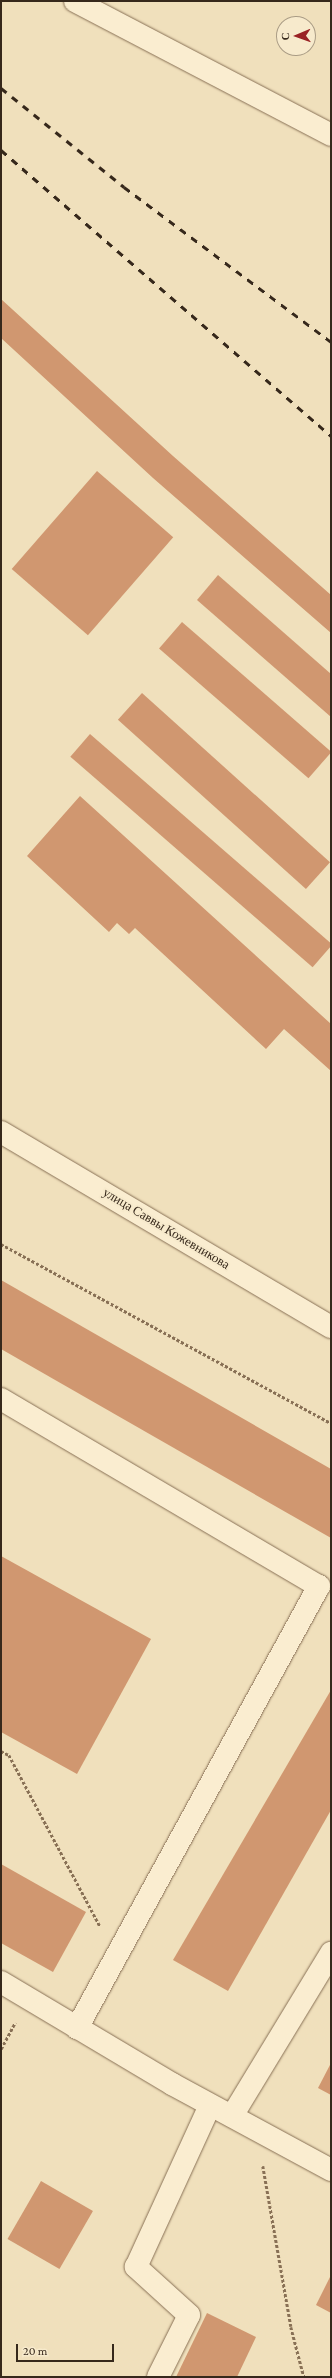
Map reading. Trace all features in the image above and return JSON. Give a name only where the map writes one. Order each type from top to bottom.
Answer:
[{"type":"street","points":[[75,1],[331,135]]},
{"type":"street","name":"улица Саввы Кожевникова","points":[[1,1132],[331,1327]]},
{"type":"street","points":[[1,1399],[319,1586],[77,2028]]},
{"type":"street","points":[[232,2116],[331,1954]]},
{"type":"street","points":[[1,1982],[210,2105],[331,2170]]},
{"type":"street","points":[[158,2377],[189,2315],[136,2267],[210,2105]]},
{"type":"path","points":[[1,1244],[331,1423]]},
{"type":"path","points":[[1,1751],[9,1755],[116,1956]]},
{"type":"path","points":[[257,2130],[291,2327],[304,2377]]},
{"type":"building","points":[[1,299],[173,456],[331,595],[331,633],[153,478],[1,338]]},
{"type":"building","points":[[97,471],[173,537],[88,635],[12,569]]},
{"type":"building","points":[[218,575],[331,674],[331,717],[197,600]]},
{"type":"building","points":[[182,622],[331,752],[308,778],[159,648]]},
{"type":"building","points":[[142,693],[330,862],[306,889],[118,720]]},
{"type":"building","points":[[90,734],[331,943],[331,946],[313,967],[70,757]]},
{"type":"building","points":[[80,796],[331,1024],[331,1071],[284,1029],[266,1049],[135,928],[129,934],[117,923],[109,932],[27,856]]},
{"type":"building","points":[[1,1280],[331,1469],[331,1538],[1,1349]]},
{"type":"building","points":[[1,1556],[151,1639],[77,1774],[1,1732]]},
{"type":"building","points":[[331,1690],[331,1810],[228,1991],[173,1960]]},
{"type":"building","points":[[1,1864],[86,1912],[53,1972],[1,1943]]},
{"type":"building","points":[[331,2063],[331,2095],[318,2088]]},
{"type":"building","points":[[41,2181],[93,2211],[59,2269],[8,2239]]},
{"type":"building","points":[[331,2275],[331,2313],[316,2305]]},
{"type":"building","points":[[207,2313],[256,2337],[237,2377],[176,2377]]},
{"type":"railway","points":[[1,88],[124,187],[331,342]]},
{"type":"railway","points":[[1,150],[331,436]]}]
